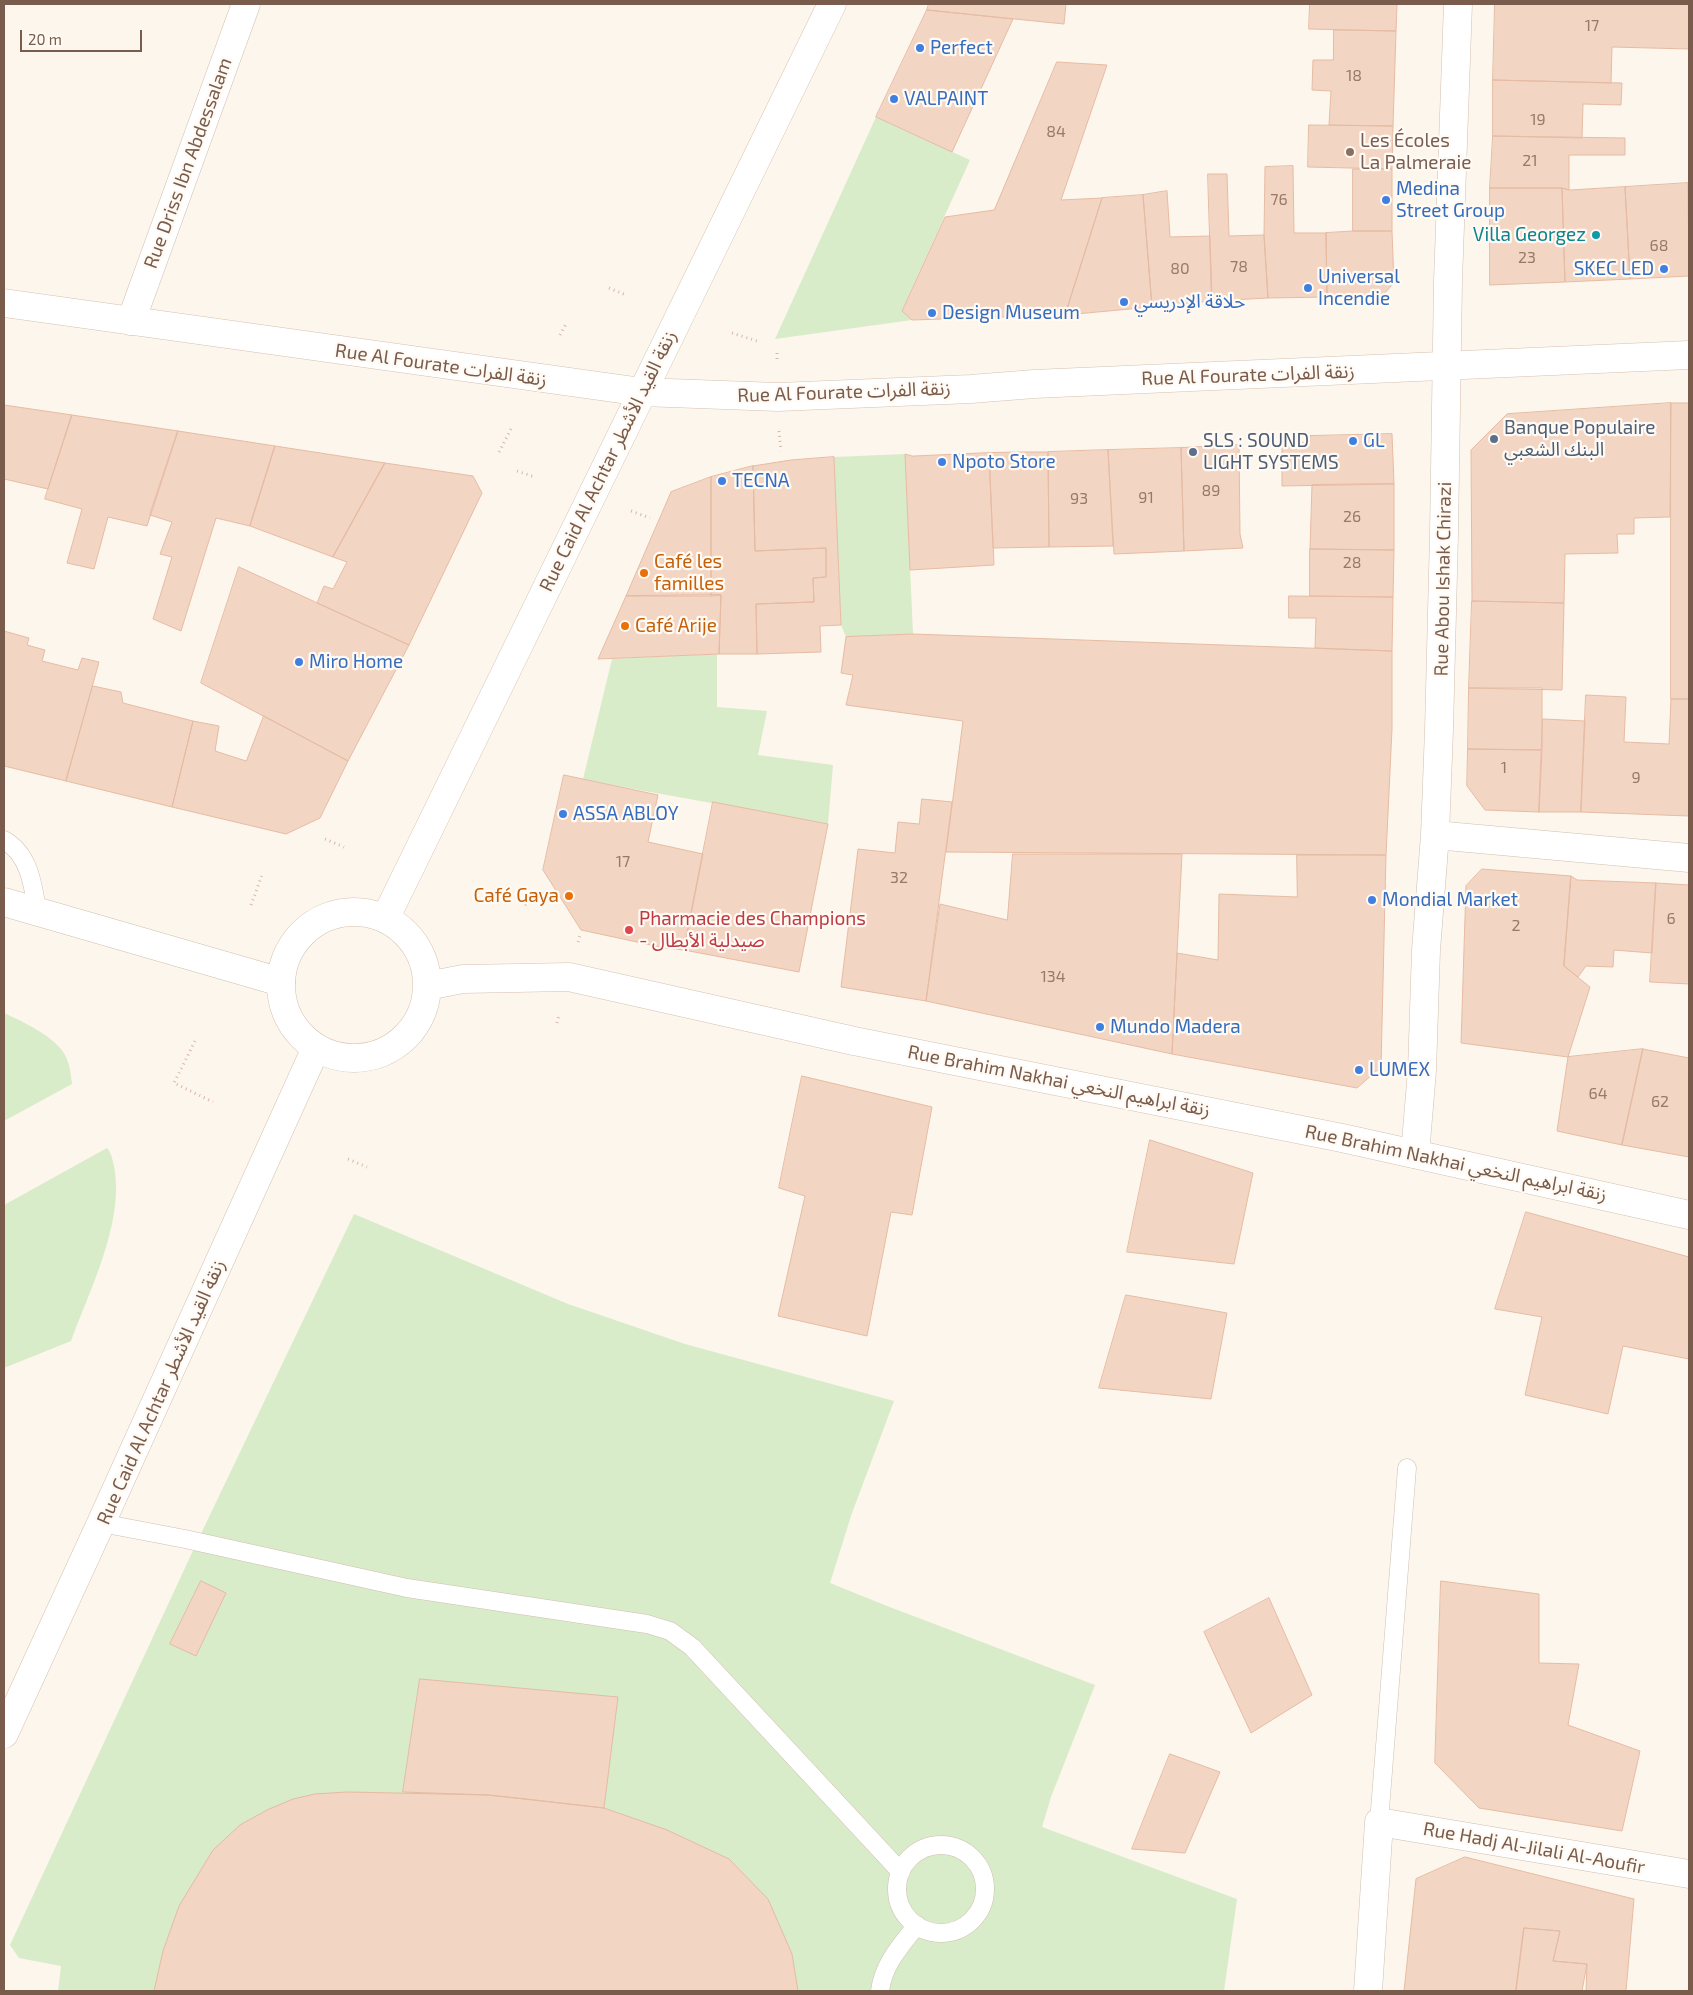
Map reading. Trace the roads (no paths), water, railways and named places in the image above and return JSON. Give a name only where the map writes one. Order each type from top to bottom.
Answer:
[{"type":"street","name":"Rue Driss Ibn Abdessalam","points":[[131,321],[246,4]]},
{"type":"street","name":"Rue Caid Al Achtar زنقة القيد الأشطر","points":[[385,919],[832,4]]},
{"type":"street","name":"Rue Abou Ishak Chirazi","points":[[1416,1154],[1422,1071],[1426,950],[1435,835],[1442,647],[1444,437],[1448,365],[1448,281],[1458,4]]},
{"type":"street","name":"Rue Al Fourate زنقة الفرات","points":[[4,303],[642,392],[778,397],[1034,384],[1381,370],[1448,365],[1689,356]]},
{"type":"street","points":[[1435,835],[1689,858]]},
{"type":"street","points":[[4,902],[281,982]]},
{"type":"street","points":[[349,912],[366,913],[385,919],[407,934],[418,950],[425,968],[427,986],[424,1006],[416,1024],[404,1038],[390,1049],[372,1056],[354,1058],[335,1056],[316,1048],[303,1038],[291,1022],[283,1004],[281,982],[284,965],[290,949],[300,935],[316,923],[333,915],[349,912]]},
{"type":"street","name":"Rue Brahim Nakhai زنقة ابراهيم النخعي","points":[[427,986],[462,979],[569,977],[854,1041],[1416,1154],[1689,1215]]},
{"type":"street","name":"Rue Caid Al Achtar زنقة القيد الأشطر","points":[[4,1734],[102,1523],[316,1048]]},
{"type":"street","points":[[1368,1991],[1379,1822]]},
{"type":"street","name":"Rue Hadj Al-Jilali Al-Aoufir","points":[[1379,1822],[1689,1874]]},
{"type":"lane","points":[[4,840],[21,855],[32,876],[37,910]]},
{"type":"lane","points":[[1379,1822],[1407,1468]]},
{"type":"lane","points":[[102,1523],[185,1539],[407,1588],[647,1624],[670,1631],[692,1647],[901,1872]]},
{"type":"lane","points":[[944,1845],[958,1848],[970,1855],[980,1866],[985,1880],[985,1895],[980,1909],[971,1921],[959,1929],[945,1932],[930,1932],[917,1925],[906,1915],[900,1903],[898,1889],[901,1872],[907,1862],[929,1846],[944,1845]]},
{"type":"lane","points":[[880,1991],[881,1979],[893,1956],[917,1925]]},
{"type":"place","name":"Perfect","points":[[920,48]]},
{"type":"place","name":"VALPAINT","points":[[894,99]]},
{"type":"place","name":"Les Écoles La Palmeraie","points":[[1350,152]]},
{"type":"place","name":"Medina Street Group","points":[[1386,200]]},
{"type":"place","name":"Villa Georgez","points":[[1596,235]]},
{"type":"place","name":"SKEC LED","points":[[1664,269]]},
{"type":"place","name":"Universal Incendie","points":[[1308,288]]},
{"type":"place","name":"حلاقة الإدريسي","points":[[1124,302]]},
{"type":"place","name":"Design Museum","points":[[932,313]]},
{"type":"place","name":"Banque Populaire البنك الشعبي","points":[[1494,439]]},
{"type":"place","name":"GL","points":[[1353,441]]},
{"type":"place","name":"SLS : SOUND LIGHT SYSTEMS","points":[[1193,452]]},
{"type":"place","name":"Npoto Store","points":[[942,462]]},
{"type":"place","name":"TECNA","points":[[722,481]]},
{"type":"place","name":"Café les familles","points":[[644,573]]},
{"type":"place","name":"Café Arije","points":[[625,626]]},
{"type":"place","name":"Miro Home","points":[[299,662]]},
{"type":"place","name":"ASSA ABLOY","points":[[563,814]]},
{"type":"place","name":"Café Gaya","points":[[569,896]]},
{"type":"place","name":"Mondial Market","points":[[1372,900]]},
{"type":"place","name":"Pharmacie des Champions - صيدلية الأبطال","points":[[629,930]]},
{"type":"place","name":"Mundo Madera","points":[[1100,1027]]},
{"type":"place","name":"LUMEX","points":[[1359,1070]]}]
